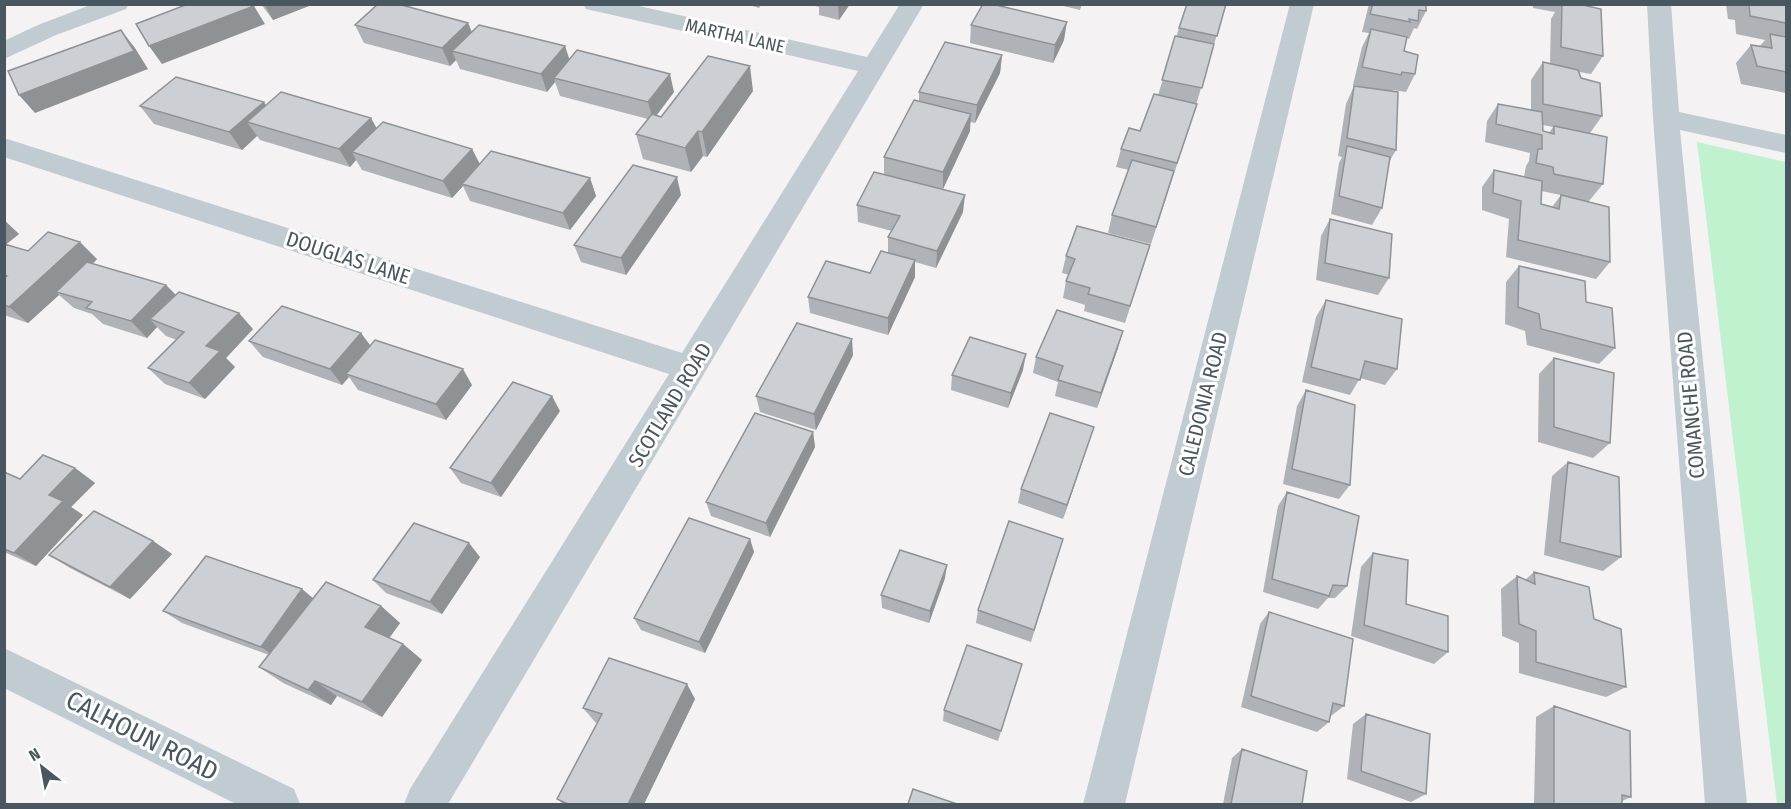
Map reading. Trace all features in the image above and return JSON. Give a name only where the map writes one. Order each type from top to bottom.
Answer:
[{"type":"street","points":[[4,51],[47,30],[117,4]]},
{"type":"street","name":"MARTHA LANE","points":[[595,4],[874,67]]},
{"type":"street","name":"SCOTLAND ROAD","points":[[425,804],[692,369],[912,4]]},
{"type":"street","name":"CALEDONIA ROAD","points":[[1104,804],[1302,4]]},
{"type":"street","name":"COMANCHE ROAD","points":[[1659,4],[1666,118],[1726,804]]},
{"type":"street","points":[[1666,118],[1786,144]]},
{"type":"street","name":"DOUGLAS LANE","points":[[4,147],[692,369]]},
{"type":"street","name":"CALHOUN ROAD","points":[[4,667],[279,804]]},
{"type":"green space","points":[[1697,142],[1786,162],[1786,804],[1777,804]]},
{"type":"building","points":[[188,4],[254,4],[254,6],[149,46],[136,24]]},
{"type":"building","points":[[378,4],[398,4],[468,23],[442,48],[355,25]]},
{"type":"building","points":[[983,4],[992,4],[1067,22],[1055,45],[971,25]]},
{"type":"building","points":[[1187,4],[1226,4],[1217,36],[1179,28]]},
{"type":"building","points":[[1373,4],[1426,4],[1426,11],[1419,10],[1418,21],[1409,19],[1410,22],[1370,14]]},
{"type":"building","points":[[1562,4],[1578,4],[1601,9],[1603,56],[1561,47]]},
{"type":"building","points":[[1749,4],[1786,4],[1786,23],[1750,16]]},
{"type":"building","points":[[479,25],[565,46],[541,74],[452,51]]},
{"type":"building","points":[[1371,29],[1407,37],[1404,51],[1418,55],[1415,74],[1402,72],[1401,75],[1362,67]]},
{"type":"building","points":[[121,30],[134,51],[19,95],[8,71]]},
{"type":"building","points":[[1770,34],[1786,37],[1786,72],[1757,66],[1751,45],[1772,48]]},
{"type":"building","points":[[1175,36],[1214,44],[1202,88],[1162,80]]},
{"type":"building","points":[[945,42],[1002,55],[977,105],[919,92]]},
{"type":"building","points":[[577,50],[670,74],[648,102],[554,78]]},
{"type":"building","points":[[708,56],[750,66],[702,132],[698,131],[685,148],[636,134],[652,114],[661,117]]},
{"type":"building","points":[[1543,62],[1578,70],[1581,78],[1600,83],[1602,116],[1543,104]]},
{"type":"building","points":[[176,77],[264,102],[229,132],[140,106]]},
{"type":"building","points":[[1354,86],[1398,92],[1396,150],[1347,138]]},
{"type":"building","points":[[281,92],[371,118],[339,149],[247,122]]},
{"type":"building","points":[[1154,94],[1197,104],[1177,163],[1121,149],[1129,128],[1140,131]]},
{"type":"building","points":[[914,100],[971,114],[943,172],[884,157]]},
{"type":"building","points":[[1498,104],[1542,112],[1543,131],[1554,134],[1554,126],[1607,137],[1603,184],[1554,174],[1553,167],[1536,163],[1538,149],[1542,149],[1542,135],[1496,124]]},
{"type":"building","points":[[383,122],[472,149],[443,181],[352,152]]},
{"type":"building","points":[[1347,146],[1390,157],[1382,208],[1339,196]]},
{"type":"building","points":[[491,151],[590,178],[563,213],[462,184]]},
{"type":"building","points":[[1132,160],[1174,171],[1156,227],[1112,215]]},
{"type":"building","points":[[633,165],[677,177],[621,258],[574,245]]},
{"type":"building","points":[[1494,170],[1542,181],[1541,204],[1559,209],[1561,195],[1609,207],[1610,262],[1518,240],[1521,201],[1493,193]]},
{"type":"building","points":[[874,172],[965,195],[937,251],[888,237],[900,216],[857,205]]},
{"type":"building","points":[[1330,219],[1392,234],[1389,278],[1325,263]]},
{"type":"building","points":[[1077,226],[1150,245],[1130,306],[1088,294],[1090,288],[1066,281],[1075,259],[1066,256]]},
{"type":"building","points":[[48,232],[80,242],[9,307],[4,305],[4,278],[7,276],[4,275],[4,244],[28,251]]},
{"type":"building","points":[[881,251],[915,260],[888,318],[808,297],[826,261],[870,273]]},
{"type":"building","points":[[87,262],[166,285],[131,321],[86,308],[92,302],[56,292]]},
{"type":"building","points":[[1519,266],[1585,281],[1586,302],[1612,308],[1615,348],[1541,329],[1539,314],[1518,307]]},
{"type":"building","points":[[179,292],[239,313],[206,346],[220,351],[189,383],[148,368],[184,332],[150,319]]},
{"type":"building","points":[[1326,300],[1402,319],[1397,369],[1365,361],[1360,380],[1311,367]]},
{"type":"building","points":[[282,306],[361,333],[330,369],[249,341]]},
{"type":"building","points":[[1057,310],[1123,331],[1101,393],[1058,380],[1063,366],[1036,357]]},
{"type":"building","points":[[797,323],[852,339],[814,414],[756,396]]},
{"type":"building","points":[[970,337],[1026,354],[1011,393],[952,375]]},
{"type":"building","points":[[375,340],[463,369],[436,404],[346,374]]},
{"type":"building","points":[[1554,358],[1614,373],[1610,443],[1554,427]]},
{"type":"building","points":[[513,382],[552,396],[491,483],[450,468]]},
{"type":"building","points":[[1306,390],[1355,405],[1350,485],[1292,469]]},
{"type":"building","points":[[755,413],[813,432],[766,523],[706,502]]},
{"type":"building","points":[[1050,413],[1094,427],[1067,505],[1021,489]]},
{"type":"building","points":[[43,455],[75,468],[49,495],[63,501],[14,553],[4,549],[4,472],[20,479]]},
{"type":"building","points":[[1568,462],[1619,477],[1621,557],[1560,542]]},
{"type":"building","points":[[1287,492],[1359,516],[1347,586],[1333,585],[1329,596],[1272,579]]},
{"type":"building","points":[[94,511],[153,541],[110,587],[49,555]]},
{"type":"building","points":[[689,518],[750,539],[699,642],[634,618]]},
{"type":"building","points":[[1009,521],[1063,539],[1034,630],[978,610]]},
{"type":"building","points":[[414,523],[469,543],[430,602],[373,580]]},
{"type":"building","points":[[900,550],[947,565],[930,611],[881,595]]},
{"type":"building","points":[[1373,553],[1408,560],[1406,604],[1448,616],[1448,652],[1364,625]]},
{"type":"building","points":[[206,556],[302,589],[261,647],[163,611]]},
{"type":"building","points":[[1534,572],[1589,587],[1594,619],[1621,629],[1626,687],[1536,662],[1536,631],[1519,624],[1517,576],[1535,584]]},
{"type":"building","points":[[326,582],[381,606],[365,627],[403,644],[362,702],[315,681],[308,690],[259,667]]},
{"type":"building","points":[[1269,612],[1353,639],[1344,706],[1333,703],[1329,722],[1251,696]]},
{"type":"building","points":[[967,645],[1022,664],[1001,731],[944,710]]},
{"type":"building","points":[[609,658],[687,684],[628,804],[568,804],[557,799],[602,714],[583,708]]},
{"type":"building","points":[[1554,706],[1630,731],[1631,797],[1622,795],[1622,804],[1554,804]]},
{"type":"building","points":[[1366,714],[1430,734],[1426,794],[1361,771]]},
{"type":"building","points":[[1242,749],[1307,771],[1302,804],[1231,804]]},
{"type":"building","points":[[913,789],[957,804],[908,804]]}]
